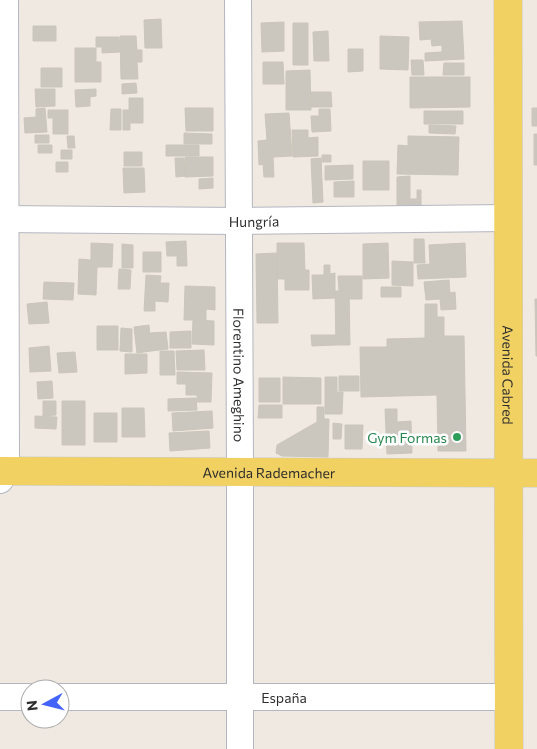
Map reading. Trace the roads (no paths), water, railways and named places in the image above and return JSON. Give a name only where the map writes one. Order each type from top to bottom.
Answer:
[{"type":"main road","name":"Avenida Cabred","points":[[508,0],[509,749]]},
{"type":"main road","name":"Avenida Rademacher","points":[[2,474],[240,472],[537,473]]},
{"type":"street","points":[[2,474],[5,0]]},
{"type":"street","name":"Florentino Ameghino","points":[[238,0],[240,749]]},
{"type":"street","name":"Hungría","points":[[3,219],[239,221],[508,218]]},
{"type":"street","points":[[0,697],[20,697]]},
{"type":"street","name":"España","points":[[70,697],[508,697]]},
{"type":"place","name":"Gym Formas","points":[[457,437]]}]
